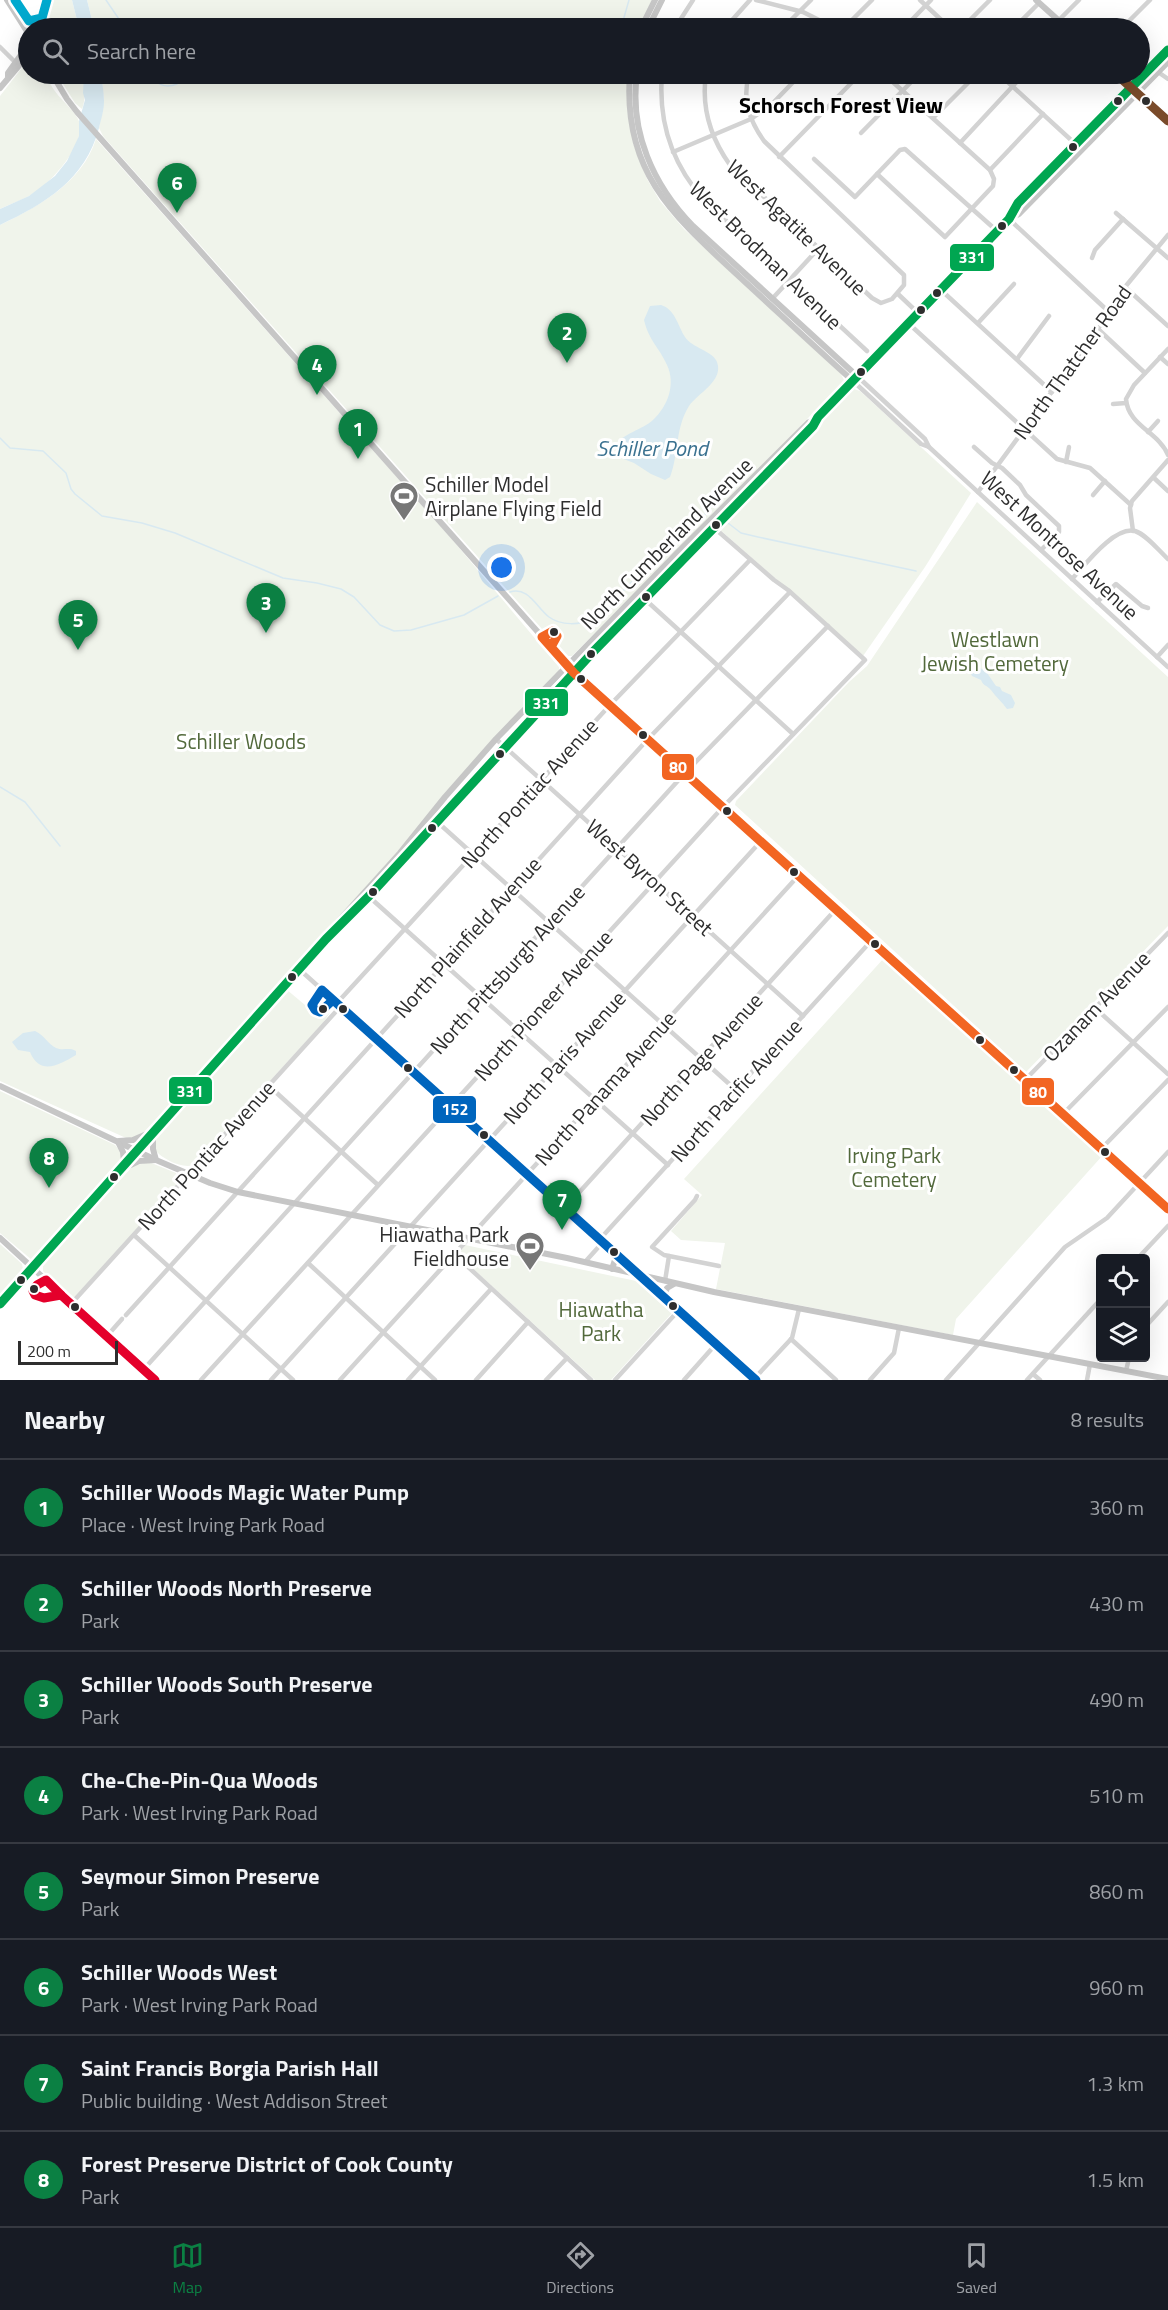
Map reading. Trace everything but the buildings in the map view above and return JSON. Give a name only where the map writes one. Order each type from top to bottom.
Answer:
[{"type":"main road","points":[[7,0],[18,18]]},
{"type":"main road","points":[[15,0],[27,18]]},
{"type":"main road","points":[[42,18],[48,0]]},
{"type":"main road","points":[[45,18],[48,0]]},
{"type":"main road","points":[[646,18],[655,0]]},
{"type":"main road","points":[[653,18],[662,0]]},
{"type":"main road","points":[[1037,1],[1055,18]]},
{"type":"main road","name":"North Cumberland Avenue","points":[[1150,69],[1168,50]]},
{"type":"main road","points":[[8,78],[8,73],[18,60]]},
{"type":"main road","name":"North Cumberland Avenue","points":[[1150,80],[1168,62]]},
{"type":"main road","points":[[1153,66],[1158,72]]},
{"type":"main road","points":[[0,88],[18,69]]},
{"type":"main road","points":[[58,84],[77,112],[567,666],[1168,1209]]},
{"type":"main road","points":[[630,84],[630,110],[638,152],[657,191],[671,211],[691,228]]},
{"type":"main road","points":[[637,84],[636,113],[646,154],[657,180],[691,228]]},
{"type":"main road","points":[[1127,84],[1168,121]]},
{"type":"main road","name":"North Cumberland Avenue","points":[[1009,219],[1014,208],[1135,84]]},
{"type":"main road","name":"North Cumberland Avenue","points":[[0,1304],[298,969],[574,673],[813,426],[818,417],[997,231],[1009,219],[1019,214],[1146,84]]},
{"type":"main road","name":"West Montrose Avenue","points":[[691,228],[855,379]]},
{"type":"main road","name":"North Cumberland Avenue","points":[[367,894],[496,739],[708,522],[809,422],[818,417]]},
{"type":"main road","points":[[0,1086],[156,1160],[238,1192],[585,1262],[643,1277],[799,1309],[1126,1371],[1147,1377],[1168,1379]]},
{"type":"main road","points":[[118,1141],[133,1140],[153,1131],[153,1149],[156,1160]]},
{"type":"main road","points":[[118,1141],[123,1152],[124,1164]]},
{"type":"main road","points":[[119,1170],[139,1161],[156,1160]]},
{"type":"main road","points":[[0,1238],[152,1379]]},
{"type":"main road","points":[[612,1269],[616,1257],[614,1252]]},
{"type":"main road","points":[[664,1296],[667,1288],[675,1283]]},
{"type":"street","points":[[681,18],[693,0]]},
{"type":"street","points":[[734,18],[750,0]]},
{"type":"street","points":[[756,0],[800,11],[814,18]]},
{"type":"street","points":[[793,18],[811,0]]},
{"type":"street","points":[[854,18],[872,0]]},
{"type":"street","points":[[920,0],[939,18]]},
{"type":"street","points":[[914,18],[931,0]]},
{"type":"street","points":[[972,18],[990,0]]},
{"type":"street","points":[[1061,18],[1079,0]]},
{"type":"street","points":[[1132,18],[1150,0]]},
{"type":"street","points":[[1023,18],[1037,1]]},
{"type":"street","points":[[0,47],[16,63]]},
{"type":"street","points":[[1158,72],[1168,79]]},
{"type":"street","name":"West Brodman Avenue","points":[[662,84],[662,112],[672,153],[687,180],[704,200],[867,351]]},
{"type":"street","name":"West Agatite Avenue","points":[[705,84],[704,101],[712,136],[724,157],[738,174],[877,302],[885,303],[898,294],[918,313]]},
{"type":"street","points":[[748,84],[746,95],[751,119],[764,141],[779,158],[902,271],[905,281],[898,294]]},
{"type":"street","points":[[672,153],[751,119],[772,104],[791,84]]},
{"type":"street","points":[[779,158],[850,84]]},
{"type":"street","points":[[877,174],[945,237],[993,186],[994,179],[990,170],[895,84]]},
{"type":"street","points":[[861,134],[910,84]]},
{"type":"street","points":[[933,118],[967,84]]},
{"type":"street","points":[[1011,84],[1082,150]]},
{"type":"street","points":[[960,143],[1013,86]]},
{"type":"street","points":[[990,170],[1043,114]]},
{"type":"street","points":[[814,159],[855,197],[900,150],[905,148],[997,231]]},
{"type":"street","points":[[1116,213],[1168,258]]},
{"type":"street","points":[[1009,219],[1109,312]]},
{"type":"street","points":[[1092,258],[1095,250],[1123,219]]},
{"type":"street","name":"North Thatcher Road","points":[[978,492],[1098,329],[1125,287],[1168,235]]},
{"type":"street","points":[[770,301],[819,248]]},
{"type":"street","points":[[978,323],[1014,284]]},
{"type":"street","points":[[1125,287],[1168,326]]},
{"type":"street","points":[[941,290],[1052,392]]},
{"type":"street","points":[[1017,359],[1050,316]]},
{"type":"street","points":[[908,323],[1057,459],[1090,468],[1131,505],[1133,531]]},
{"type":"street","points":[[1098,329],[1145,373]]},
{"type":"street","points":[[1168,349],[1127,394],[1126,403],[1131,416],[1164,447],[1168,455]]},
{"type":"street","points":[[1161,357],[1168,364]]},
{"type":"street","name":"West Montrose Avenue","points":[[855,379],[925,440],[929,447],[1168,667]]},
{"type":"street","points":[[1113,404],[1126,403]]},
{"type":"street","points":[[1148,432],[1158,421]]},
{"type":"street","points":[[974,447],[1018,483],[1026,495],[1057,524],[1060,529],[1041,550]]},
{"type":"street","points":[[1066,462],[1069,447]]},
{"type":"street","points":[[1131,505],[1168,460]]},
{"type":"street","points":[[1154,478],[1168,491]]},
{"type":"street","points":[[1093,495],[1105,481]]},
{"type":"street","points":[[708,522],[828,626]]},
{"type":"street","points":[[1072,579],[1112,537],[1123,532],[1133,531],[1142,536],[1168,559]]},
{"type":"street","name":"North Pontiac Avenue","points":[[71,1304],[269,1086],[473,854],[610,705],[750,560]]},
{"type":"street","points":[[1097,602],[1114,584],[1118,584],[1140,604],[1148,608]]},
{"type":"street","name":"North Plainfield Avenue","points":[[107,1336],[579,814],[790,592]]},
{"type":"street","points":[[638,593],[793,734]]},
{"type":"street","name":"North Pioneer Avenue","points":[[201,1380],[723,807],[864,660],[828,626]]},
{"type":"street","name":"North Pittsburgh Avenue","points":[[143,1370],[685,773],[828,626]]},
{"type":"street","points":[[1157,657],[1168,645]]},
{"type":"street","name":"West Byron Street","points":[[496,739],[803,1016]]},
{"type":"street","points":[[431,816],[736,1090]]},
{"type":"street","name":"North Paris Avenue","points":[[271,1380],[761,841]]},
{"type":"street","name":"North Panama Avenue","points":[[340,1380],[799,876]]},
{"type":"street","points":[[367,894],[668,1165]]},
{"type":"street","name":"North Page Avenue","points":[[565,1208],[836,909]]},
{"type":"street","name":"Ozanam Avenue","points":[[1025,1080],[1167,936]]},
{"type":"street","name":"North Pacific Avenue","points":[[585,1262],[668,1165],[871,941]]},
{"type":"street","points":[[298,969],[754,1379],[791,1339],[799,1309]]},
{"type":"street","points":[[1063,1114],[1168,1007]]},
{"type":"street","points":[[1095,1008],[1168,1074]]},
{"type":"street","points":[[1101,1149],[1168,1080]]},
{"type":"street","points":[[269,1086],[378,1185]]},
{"type":"street","points":[[946,1380],[1065,1247],[1107,1218],[1168,1152]]},
{"type":"street","points":[[697,1196],[652,1247],[669,1256],[719,1266]]},
{"type":"street","points":[[1142,1254],[1168,1226]]},
{"type":"street","points":[[134,1234],[292,1380]]},
{"type":"street","points":[[454,1254],[591,1380]]},
{"type":"street","points":[[664,1281],[669,1256]]},
{"type":"street","points":[[308,1263],[435,1380]]},
{"type":"street","points":[[408,1380],[491,1289]]},
{"type":"street","points":[[1150,1322],[1168,1302]]},
{"type":"street","points":[[1027,1380],[1096,1305]]},
{"type":"street","points":[[615,1380],[679,1310]]},
{"type":"street","points":[[476,1380],[528,1322]]},
{"type":"street","points":[[870,1380],[894,1353],[898,1328]]},
{"type":"street","points":[[791,1339],[836,1380]]},
{"type":"street","points":[[684,1380],[717,1344]]},
{"type":"street","points":[[546,1380],[567,1358]]},
{"type":"street","points":[[1126,1371],[1128,1362]]},
{"type":"street","points":[[1086,1380],[1090,1364]]},
{"type":"street","points":[[1033,1374],[1040,1380]]},
{"type":"green space","points":[[53,0],[72,0],[76,18],[48,18]]},
{"type":"green space","points":[[87,0],[652,0],[644,18],[92,18]]},
{"type":"green space","points":[[18,73],[18,84],[50,84],[74,113],[80,128],[78,139],[66,162],[47,183],[29,196],[0,209],[0,96]]},
{"type":"green space","points":[[63,84],[84,84],[82,109],[75,103]]},
{"type":"green space","points":[[102,84],[629,84],[633,143],[647,179],[660,201],[684,229],[841,374],[844,380],[756,473],[572,656],[566,656],[103,136],[99,128],[104,99]]},
{"type":"green space","name":"Schiller Woods","points":[[96,139],[450,537],[559,667],[559,671],[186,1091],[144,1132],[136,1137],[126,1138],[0,1081],[0,225],[44,201],[70,181],[81,168]]},
{"type":"green space","points":[[854,389],[860,391],[971,493],[925,567],[863,656],[718,528]]},
{"type":"green space","name":"Westlawn Jewish Cemetery","points":[[977,502],[1168,677],[1168,926],[1026,1072],[735,805],[736,801],[849,682],[867,666]]},
{"type":"green space","name":"Irving Park Cemetery","points":[[884,958],[1103,1155],[956,1319],[953,1335],[716,1289],[725,1243],[681,1240],[671,1231],[702,1195],[684,1179]]},
{"type":"green space","points":[[286,989],[305,1005],[308,1002],[309,1011],[318,1017],[324,1016],[333,1006],[333,1008],[323,1023],[193,1165],[178,1164],[162,1157],[155,1150],[156,1137]]},
{"type":"green space","points":[[0,1091],[115,1145],[121,1152],[119,1164],[32,1260],[0,1233]]},
{"type":"green space","points":[[149,1162],[176,1173],[179,1183],[75,1297],[71,1298],[43,1271],[43,1263],[133,1166]]},
{"type":"green space","points":[[0,1244],[22,1264],[23,1269],[0,1295]]},
{"type":"green space","name":"Hiawatha Park","points":[[465,1245],[641,1282],[672,1310],[672,1313],[611,1380],[595,1380],[458,1255]]},
{"type":"water","points":[[72,0],[87,0],[92,18],[76,18]]},
{"type":"water","points":[[83,84],[102,84],[103,112],[93,146],[84,162],[62,188],[33,208],[0,225],[0,209],[29,196],[55,176],[67,161],[79,136],[79,121],[85,100]]},
{"type":"water","name":"Schiller Pond","points":[[661,305],[673,314],[688,341],[715,358],[718,369],[714,381],[693,401],[685,414],[679,432],[673,468],[670,477],[665,480],[621,458],[615,446],[623,438],[653,420],[663,408],[669,394],[670,372],[644,320],[650,306]]},
{"type":"water","points":[[974,663],[987,673],[996,686],[1011,695],[1015,703],[1013,708],[1007,709],[981,680],[972,676],[968,667]]},
{"type":"water","points":[[35,1031],[56,1048],[76,1051],[76,1055],[57,1065],[39,1064],[30,1052],[18,1050],[12,1042],[23,1033]]},
{"type":"waterway","points":[[106,0],[118,18]]},
{"type":"waterway","points":[[624,18],[629,0]]},
{"type":"waterway","points":[[160,84],[168,86],[177,84]]},
{"type":"waterway","points":[[0,438],[10,448],[43,451],[66,473],[75,494],[102,516],[142,523],[175,533],[283,578],[341,589],[354,597],[380,625],[394,631],[411,630],[464,615],[498,596]]},
{"type":"waterway","points":[[510,592],[522,592],[527,595],[549,617],[559,622],[577,623],[593,619],[605,610],[694,519],[708,513]]},
{"type":"waterway","points":[[728,523],[741,533],[916,571]]},
{"type":"waterway","points":[[0,787],[25,802],[60,846]]},
{"type":"transit line","points":[[15,0],[27,18]]},
{"type":"transit line","points":[[42,18],[47,0]]},
{"type":"transit line","name":"331","points":[[1150,68],[1168,50]]},
{"type":"transit line","points":[[1127,84],[1168,121]]},
{"type":"transit line","name":"331","points":[[0,1304],[326,939],[369,896],[593,652],[813,426],[818,417],[1009,219],[1018,203],[1135,84]]},
{"type":"transit line","name":"80","points":[[551,647],[557,636],[553,631],[542,637],[574,673],[1168,1209]]},
{"type":"transit line","name":"152","points":[[333,1000],[320,1012],[312,1005],[322,990],[756,1380]]},
{"type":"transit line","points":[[46,1280],[61,1295],[44,1298],[35,1295],[33,1291],[37,1285],[46,1280]]},
{"type":"transit line","points":[[61,1295],[155,1380]]},
{"type":"place","name":"Schiller Woods West","points":[[177,213]]},
{"type":"place","name":"Schiller Woods North Preserve","points":[[567,363]]},
{"type":"place","name":"Che-Che-Pin-Qua Woods","points":[[317,395]]},
{"type":"place","name":"Schiller Woods Magic Water Pump","points":[[358,459]]},
{"type":"place","name":"Schiller Model Airplane Flying Field","points":[[404,522]]},
{"type":"place","name":"Schiller Woods South Preserve","points":[[266,633]]},
{"type":"place","name":"Seymour Simon Preserve","points":[[78,650]]},
{"type":"place","name":"Forest Preserve District of Cook County","points":[[49,1188]]},
{"type":"place","name":"Saint Francis Borgia Parish Hall","points":[[562,1230]]},
{"type":"place","name":"Hiawatha Park Fieldhouse","points":[[530,1272]]},
{"type":"district","name":"Schorsch Forest View","points":[[841,105]]}]
